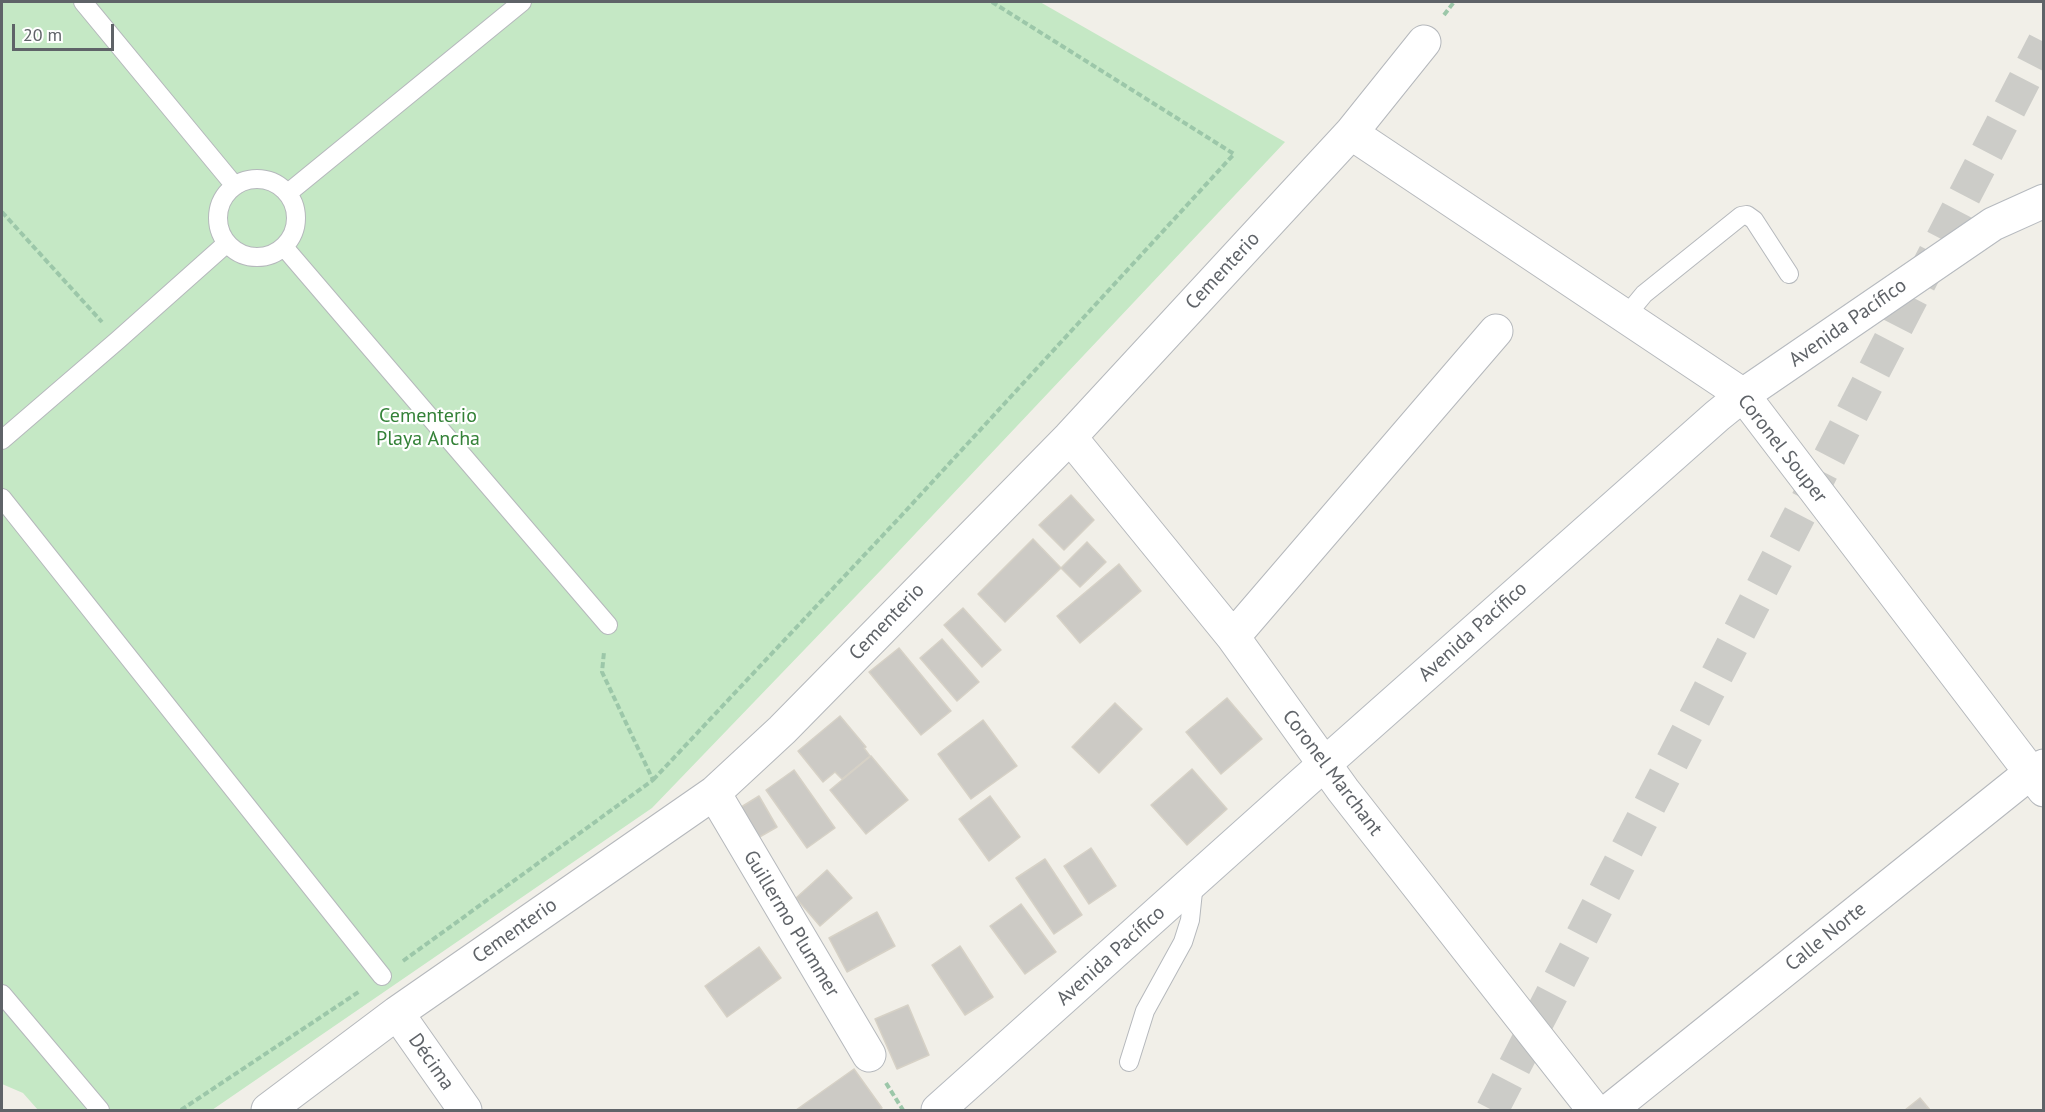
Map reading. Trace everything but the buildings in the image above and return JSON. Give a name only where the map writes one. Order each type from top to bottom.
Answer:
[{"type":"street","name":"Cementerio","points":[[268,1110],[397,1013],[714,793],[790,721],[1070,437],[1351,133],[1424,42]]},
{"type":"street","name":"Coronel Souper","points":[[1351,133],[1743,395],[2039,776]]},
{"type":"street","name":"Avenida Pacífico","points":[[938,1110],[1743,395],[1993,224],[2043,201]]},
{"type":"street","points":[[1233,637],[1496,331]]},
{"type":"street","name":"Coronel Marchant","points":[[1070,437],[1233,637],[1325,764],[1594,1110]]},
{"type":"street","name":"Calle Norte","points":[[1610,1110],[2039,776]]},
{"type":"street","name":"Guillermo Plummer","points":[[714,793],[869,1055]]},
{"type":"street","name":"Décima","points":[[397,1013],[465,1110]]},
{"type":"lane","points":[[83,2],[235,186]]},
{"type":"lane","points":[[288,193],[522,2]]},
{"type":"lane","points":[[263,179],[277,183],[288,193],[295,206],[297,221],[293,235],[284,247],[271,255],[255,257],[239,253],[227,243],[219,228],[218,213],[224,197],[235,186],[248,180],[263,179]]},
{"type":"lane","points":[[1625,317],[1644,294],[1741,216],[1747,215],[1754,220],[1789,274]]},
{"type":"lane","points":[[2,440],[227,243]]},
{"type":"lane","points":[[284,247],[608,625]]},
{"type":"lane","points":[[2,498],[382,976]]},
{"type":"lane","points":[[1129,1062],[1145,1011],[1183,942],[1190,920],[1194,882]]},
{"type":"lane","points":[[2,994],[99,1110]]},
{"type":"path","points":[[182,1110],[382,976],[653,780],[901,516],[1234,154],[992,2]]},
{"type":"path","points":[[2,212],[118,340]]},
{"type":"path","points":[[608,625],[602,672],[653,780]]},
{"type":"green space","name":"Cementerio Playa Ancha","points":[[2,2],[1040,2],[1285,142],[882,569],[652,808],[212,1110],[38,1110],[23,1093],[2,1084]]},
{"type":"tunnel","points":[[1492,1110],[2044,42]]}]
